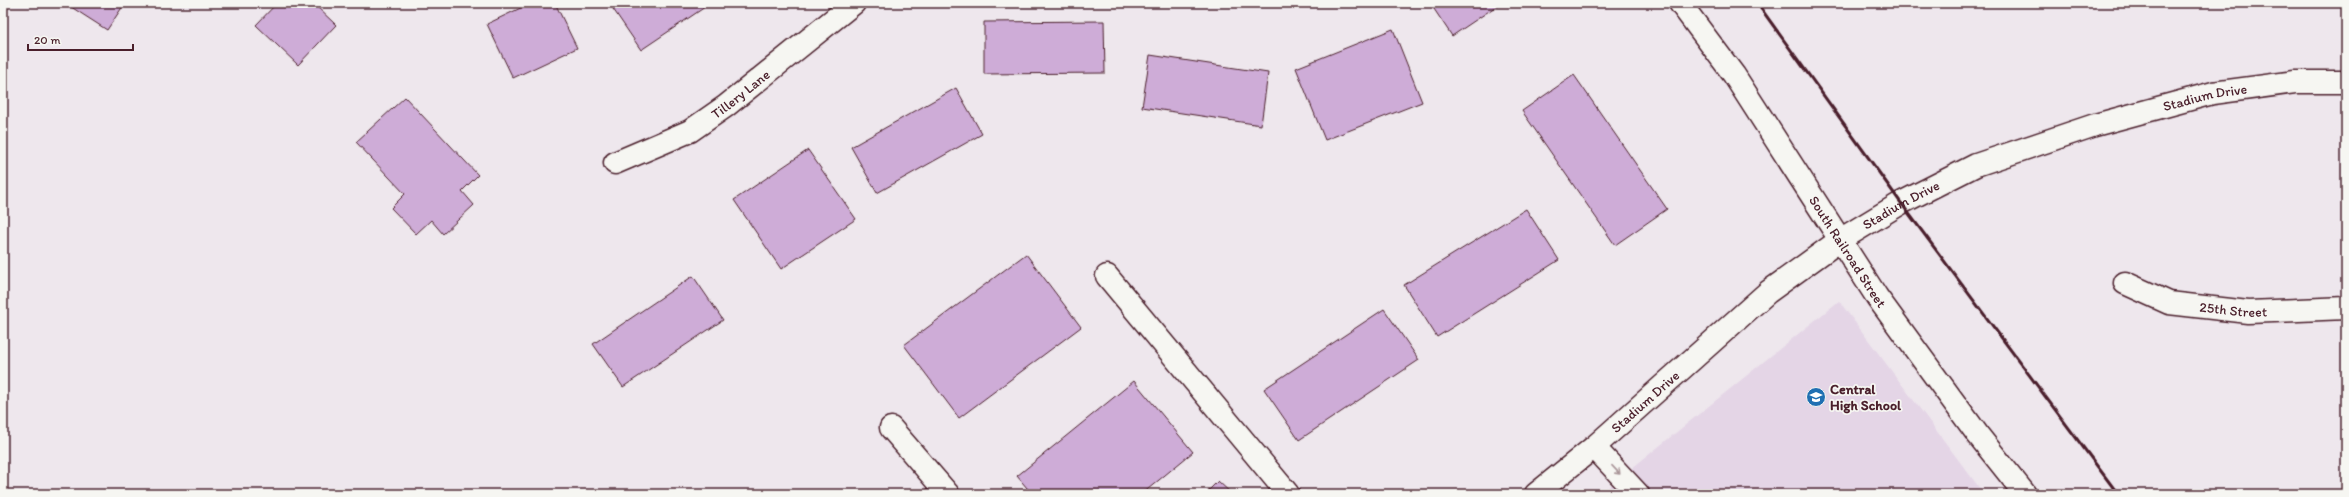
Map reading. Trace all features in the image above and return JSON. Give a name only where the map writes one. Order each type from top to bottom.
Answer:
[{"type":"street","name":"Tillery Lane","points":[[615,164],[690,131],[726,106],[854,3]]},
{"type":"street","name":"South Railroad Street","points":[[1680,3],[1734,75],[1877,297],[1978,435],[2025,494]]},
{"type":"street","name":"Stadium Drive","points":[[1536,494],[1594,447],[1768,292],[1840,240],[1901,203],[1976,165],[2095,125],[2213,93],[2295,82],[2346,82]]},
{"type":"street","points":[[1107,276],[1288,494]]},
{"type":"street","name":"25th Street","points":[[2125,282],[2169,304],[2248,312],[2346,308]]},
{"type":"street","points":[[891,428],[948,494]]},
{"type":"street","points":[[1594,447],[1638,494]]},
{"type":"shaded area","name":"Central High School","points":[[1839,301],[1984,494],[1600,494]]},
{"type":"building","points":[[65,3],[125,3],[107,30]]},
{"type":"building","points":[[277,3],[313,3],[336,25],[298,65],[256,25]]},
{"type":"building","points":[[531,3],[555,3],[577,48],[513,78],[487,24]]},
{"type":"building","points":[[609,3],[711,3],[641,50]]},
{"type":"building","points":[[1430,3],[1501,3],[1452,36]]},
{"type":"building","points":[[1104,21],[1105,73],[984,74],[984,22]]},
{"type":"building","points":[[1393,29],[1422,102],[1325,140],[1296,68]]},
{"type":"building","points":[[1150,55],[1268,73],[1261,125],[1142,107]]},
{"type":"building","points":[[1574,75],[1667,209],[1615,245],[1522,111]]},
{"type":"building","points":[[956,88],[982,134],[877,193],[851,147]]},
{"type":"building","points":[[405,97],[478,175],[462,191],[474,205],[443,234],[431,220],[416,234],[391,208],[405,194],[356,142]]},
{"type":"building","points":[[808,150],[856,219],[781,269],[734,200]]},
{"type":"building","points":[[1526,209],[1559,260],[1437,337],[1404,285]]},
{"type":"building","points":[[1026,254],[1081,327],[959,418],[904,345]]},
{"type":"building","points":[[693,276],[723,320],[623,387],[593,344]]},
{"type":"building","points":[[1384,309],[1419,360],[1299,440],[1264,389]]},
{"type":"building","points":[[1134,381],[1193,452],[1142,494],[1032,494],[1017,476]]},
{"type":"building","points":[[1218,481],[1232,494],[1205,494]]},
{"type":"railway","points":[[1757,3],[1901,203],[2118,494]]},
{"type":"place","name":"Central High School","points":[[1816,397]]}]
